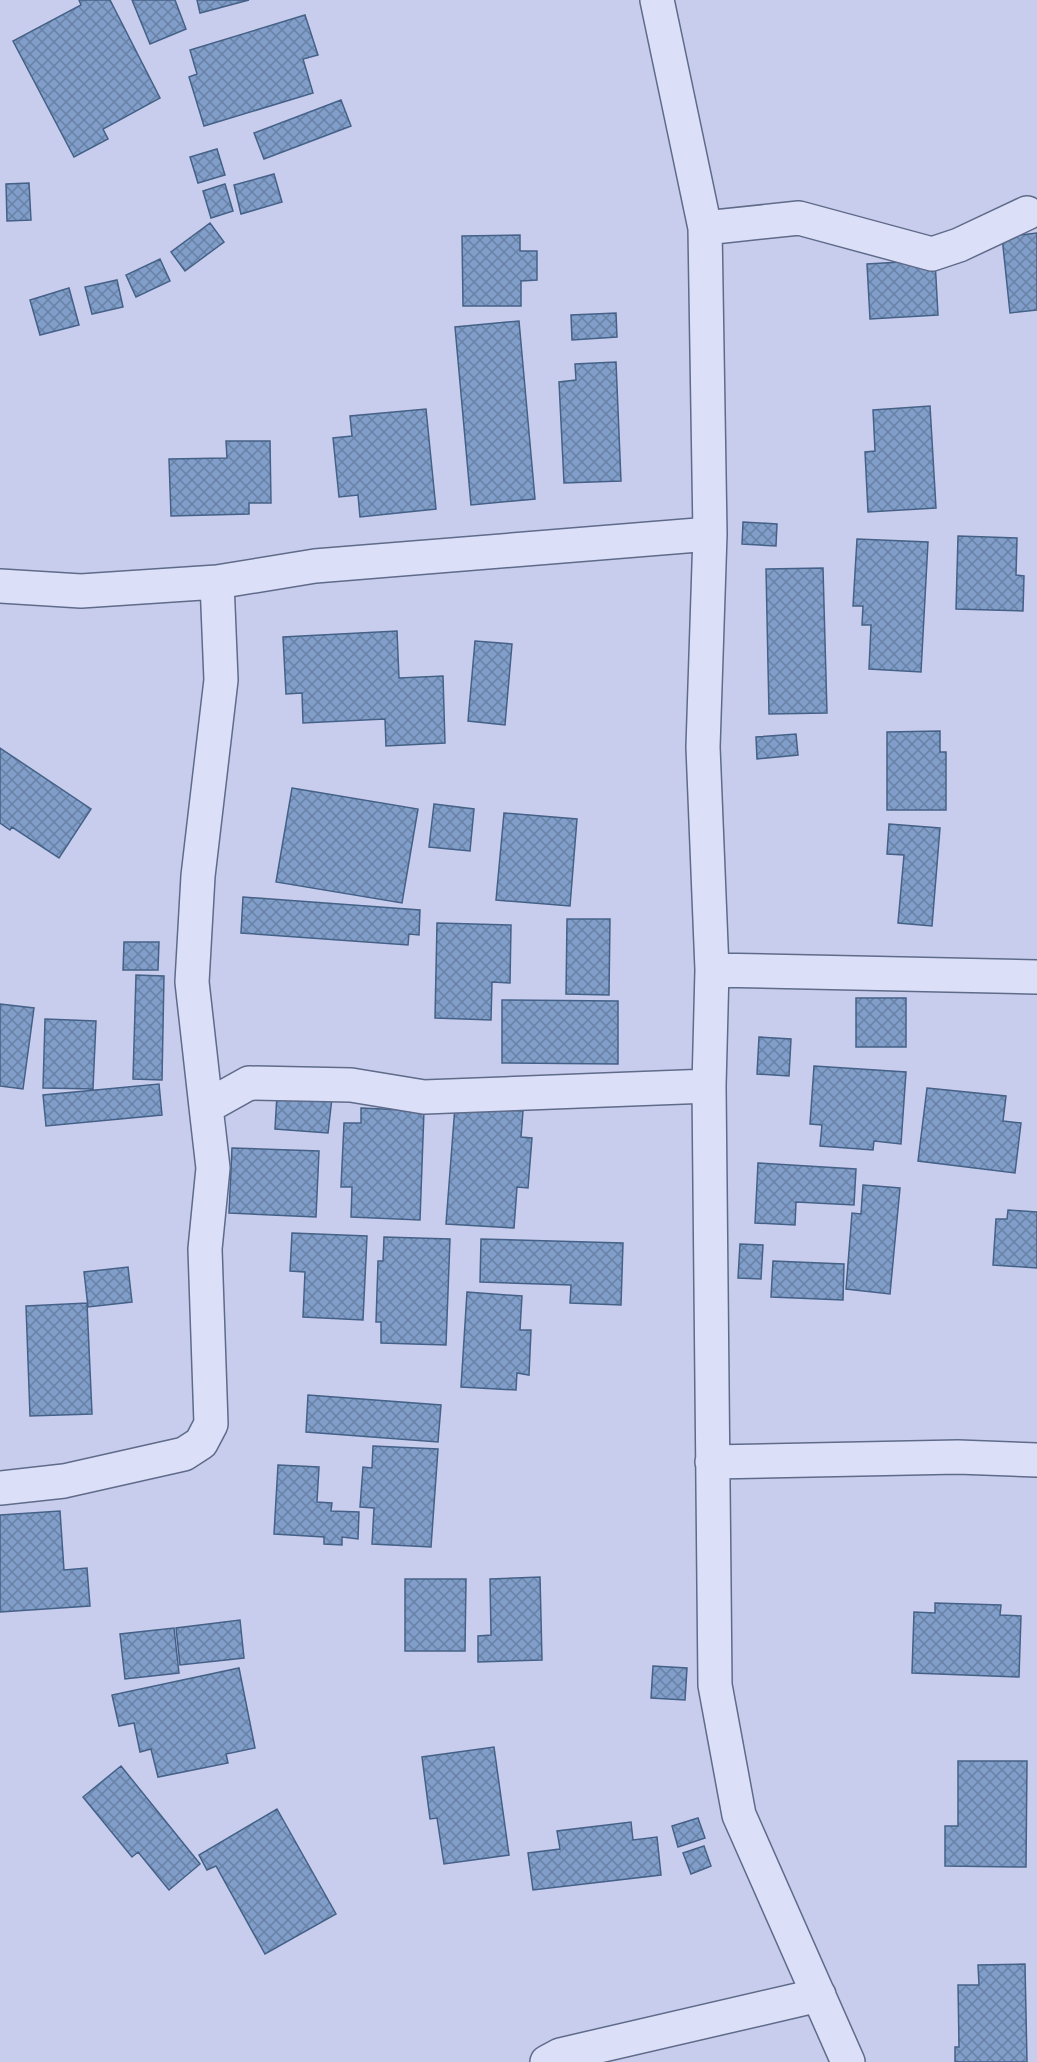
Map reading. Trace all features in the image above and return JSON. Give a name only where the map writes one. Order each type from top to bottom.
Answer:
[{"type":"street","points":[[657,0],[705,228],[710,534],[703,747],[712,970],[709,1086],[715,1685],[739,1815],[848,2062]]},
{"type":"street","points":[[705,228],[799,218],[932,254],[959,245],[1027,213]]},
{"type":"street","points":[[0,586],[81,591],[217,582],[315,566],[710,534]]},
{"type":"street","points":[[0,1488],[64,1481],[184,1454],[201,1443],[211,1424],[205,1250],[213,1168],[192,982],[198,876],[220,681],[217,582]]},
{"type":"street","points":[[712,970],[1037,976]]},
{"type":"street","points":[[206,1107],[249,1083],[351,1085],[424,1097],[709,1086]]},
{"type":"street","points":[[712,1462],[958,1457],[1037,1460]]},
{"type":"street","points":[[547,2062],[560,2055],[819,1995]]},
{"type":"building","points":[[79,0],[110,0],[160,98],[103,129],[108,139],[74,157],[13,41],[81,5]]},
{"type":"building","points":[[132,0],[175,0],[186,29],[150,44]]},
{"type":"building","points":[[197,0],[249,0],[200,13]]},
{"type":"building","points":[[305,15],[318,55],[303,59],[313,93],[204,126],[189,77],[197,74],[190,50]]},
{"type":"building","points":[[341,100],[351,126],[264,159],[254,133]]},
{"type":"building","points":[[217,149],[225,175],[198,183],[190,157]]},
{"type":"building","points":[[274,174],[282,202],[241,214],[234,185]]},
{"type":"building","points":[[29,183],[31,220],[7,221],[6,184]]},
{"type":"building","points":[[225,184],[233,211],[211,218],[203,191]]},
{"type":"building","points":[[210,223],[224,242],[185,271],[171,252]]},
{"type":"building","points":[[1037,233],[1037,310],[1010,313],[1002,237]]},
{"type":"building","points":[[520,235],[520,251],[537,251],[537,280],[521,281],[521,306],[463,306],[462,236]]},
{"type":"building","points":[[160,259],[170,281],[136,297],[126,275]]},
{"type":"building","points":[[935,260],[938,315],[870,319],[867,264]]},
{"type":"building","points":[[117,280],[123,307],[92,314],[85,287]]},
{"type":"building","points":[[69,288],[79,325],[40,335],[30,300]]},
{"type":"building","points":[[616,313],[617,337],[572,340],[571,315]]},
{"type":"building","points":[[519,321],[535,499],[471,505],[455,327]]},
{"type":"building","points":[[616,362],[621,481],[564,483],[559,382],[576,380],[575,364]]},
{"type":"building","points":[[930,406],[936,508],[868,512],[865,452],[875,451],[873,410]]},
{"type":"building","points":[[426,409],[436,509],[360,517],[358,495],[339,497],[333,438],[352,436],[350,416]]},
{"type":"building","points":[[226,441],[270,441],[271,503],[249,503],[249,514],[171,516],[169,459],[227,458]]},
{"type":"building","points":[[743,522],[777,524],[776,546],[742,544]]},
{"type":"building","points":[[958,536],[1017,538],[1016,575],[1024,576],[1023,611],[956,609]]},
{"type":"building","points":[[857,539],[928,542],[921,672],[869,669],[871,625],[862,625],[863,606],[853,606]]},
{"type":"building","points":[[823,568],[827,713],[769,714],[766,569]]},
{"type":"building","points":[[397,631],[399,678],[443,676],[445,743],[386,746],[385,719],[303,723],[302,693],[286,694],[283,637]]},
{"type":"building","points":[[475,641],[512,644],[505,725],[468,721]]},
{"type":"building","points":[[940,731],[940,752],[946,752],[946,810],[887,810],[887,732]]},
{"type":"building","points":[[796,734],[798,755],[757,759],[756,737]]},
{"type":"building","points":[[0,748],[91,809],[59,858],[12,827],[10,830],[0,823]]},
{"type":"building","points":[[292,788],[418,809],[402,903],[276,882]]},
{"type":"building","points":[[434,804],[474,809],[470,851],[429,847]]},
{"type":"building","points":[[504,813],[577,819],[570,906],[496,900]]},
{"type":"building","points":[[889,824],[940,828],[932,926],[898,923],[904,855],[887,854]]},
{"type":"building","points":[[243,897],[420,910],[419,935],[409,934],[408,945],[241,933]]},
{"type":"building","points":[[567,919],[610,919],[609,995],[566,994]]},
{"type":"building","points":[[437,923],[511,925],[510,983],[492,982],[491,1020],[435,1018]]},
{"type":"building","points":[[124,942],[159,942],[158,970],[123,970]]},
{"type":"building","points":[[136,975],[164,976],[162,1080],[133,1079]]},
{"type":"building","points":[[856,998],[906,998],[906,1047],[856,1047]]},
{"type":"building","points":[[502,1000],[618,1001],[618,1064],[502,1063]]},
{"type":"building","points":[[0,1004],[34,1008],[23,1089],[0,1086]]},
{"type":"building","points":[[45,1019],[96,1021],[93,1089],[43,1088]]},
{"type":"building","points":[[759,1037],[791,1039],[789,1076],[757,1074]]},
{"type":"building","points":[[814,1066],[906,1072],[901,1144],[874,1141],[873,1150],[820,1146],[822,1125],[810,1124]]},
{"type":"building","points":[[159,1084],[162,1115],[46,1126],[43,1095]]},
{"type":"building","points":[[927,1088],[1006,1096],[1003,1121],[1021,1123],[1015,1173],[918,1161]]},
{"type":"building","points":[[277,1094],[332,1098],[328,1133],[275,1129]]},
{"type":"building","points":[[455,1106],[523,1111],[521,1137],[532,1138],[528,1188],[517,1187],[514,1228],[446,1224]]},
{"type":"building","points":[[361,1108],[424,1111],[420,1220],[351,1217],[352,1187],[341,1187],[344,1123],[361,1123]]},
{"type":"building","points":[[232,1148],[319,1151],[316,1217],[229,1213]]},
{"type":"building","points":[[758,1163],[856,1169],[854,1205],[796,1202],[795,1225],[755,1223]]},
{"type":"building","points":[[863,1185],[900,1188],[890,1294],[846,1289],[852,1213],[861,1214]]},
{"type":"building","points":[[1008,1210],[1037,1212],[1037,1268],[993,1265],[996,1219],[1007,1219]]},
{"type":"building","points":[[292,1233],[367,1236],[363,1320],[303,1317],[305,1272],[290,1271]]},
{"type":"building","points":[[384,1237],[450,1239],[446,1345],[381,1343],[381,1322],[376,1322],[378,1261],[383,1261]]},
{"type":"building","points":[[481,1239],[623,1243],[621,1305],[570,1303],[571,1285],[480,1282]]},
{"type":"building","points":[[740,1244],[763,1245],[761,1279],[738,1278]]},
{"type":"building","points":[[773,1261],[844,1264],[843,1300],[771,1297]]},
{"type":"building","points":[[128,1267],[132,1302],[88,1307],[84,1272]]},
{"type":"building","points":[[467,1292],[522,1296],[520,1330],[531,1330],[529,1375],[517,1373],[516,1390],[461,1387]]},
{"type":"building","points":[[87,1303],[92,1414],[30,1416],[26,1306]]},
{"type":"building","points":[[308,1395],[441,1405],[438,1442],[306,1432]]},
{"type":"building","points":[[373,1446],[438,1449],[431,1547],[372,1544],[374,1508],[360,1507],[363,1467],[372,1468]]},
{"type":"building","points":[[278,1465],[319,1467],[317,1502],[332,1503],[331,1511],[359,1512],[358,1539],[342,1537],[342,1545],[324,1544],[324,1537],[274,1534]]},
{"type":"building","points":[[60,1511],[64,1570],[87,1568],[90,1606],[0,1612],[0,1515]]},
{"type":"building","points":[[540,1577],[542,1660],[478,1662],[478,1636],[491,1635],[490,1579]]},
{"type":"building","points":[[405,1579],[466,1579],[465,1651],[405,1651]]},
{"type":"building","points":[[935,1603],[1001,1605],[1000,1615],[1021,1616],[1019,1677],[912,1673],[914,1612],[935,1613]]},
{"type":"building","points":[[240,1620],[244,1658],[180,1665],[176,1628]]},
{"type":"building","points":[[174,1628],[179,1673],[125,1679],[120,1634]]},
{"type":"building","points":[[653,1666],[687,1668],[685,1700],[651,1698]]},
{"type":"building","points":[[239,1668],[255,1748],[226,1754],[228,1763],[158,1777],[151,1749],[140,1752],[134,1723],[119,1726],[112,1695]]},
{"type":"building","points":[[494,1747],[509,1855],[444,1864],[437,1818],[430,1819],[422,1757]]},
{"type":"building","points":[[958,1761],[1027,1761],[1026,1867],[945,1866],[945,1826],[958,1826]]},
{"type":"building","points":[[121,1766],[200,1864],[169,1890],[138,1852],[132,1857],[83,1797]]},
{"type":"building","points":[[277,1809],[336,1914],[265,1954],[216,1866],[207,1870],[199,1855]]},
{"type":"building","points":[[698,1818],[705,1838],[678,1847],[672,1826]]},
{"type":"building","points":[[631,1822],[633,1840],[657,1837],[661,1875],[533,1890],[528,1853],[560,1849],[557,1831]]},
{"type":"building","points":[[704,1846],[711,1866],[691,1874],[683,1853]]},
{"type":"building","points":[[1025,1964],[1027,2062],[955,2062],[955,2047],[959,2047],[958,1985],[979,1985],[978,1965]]}]
